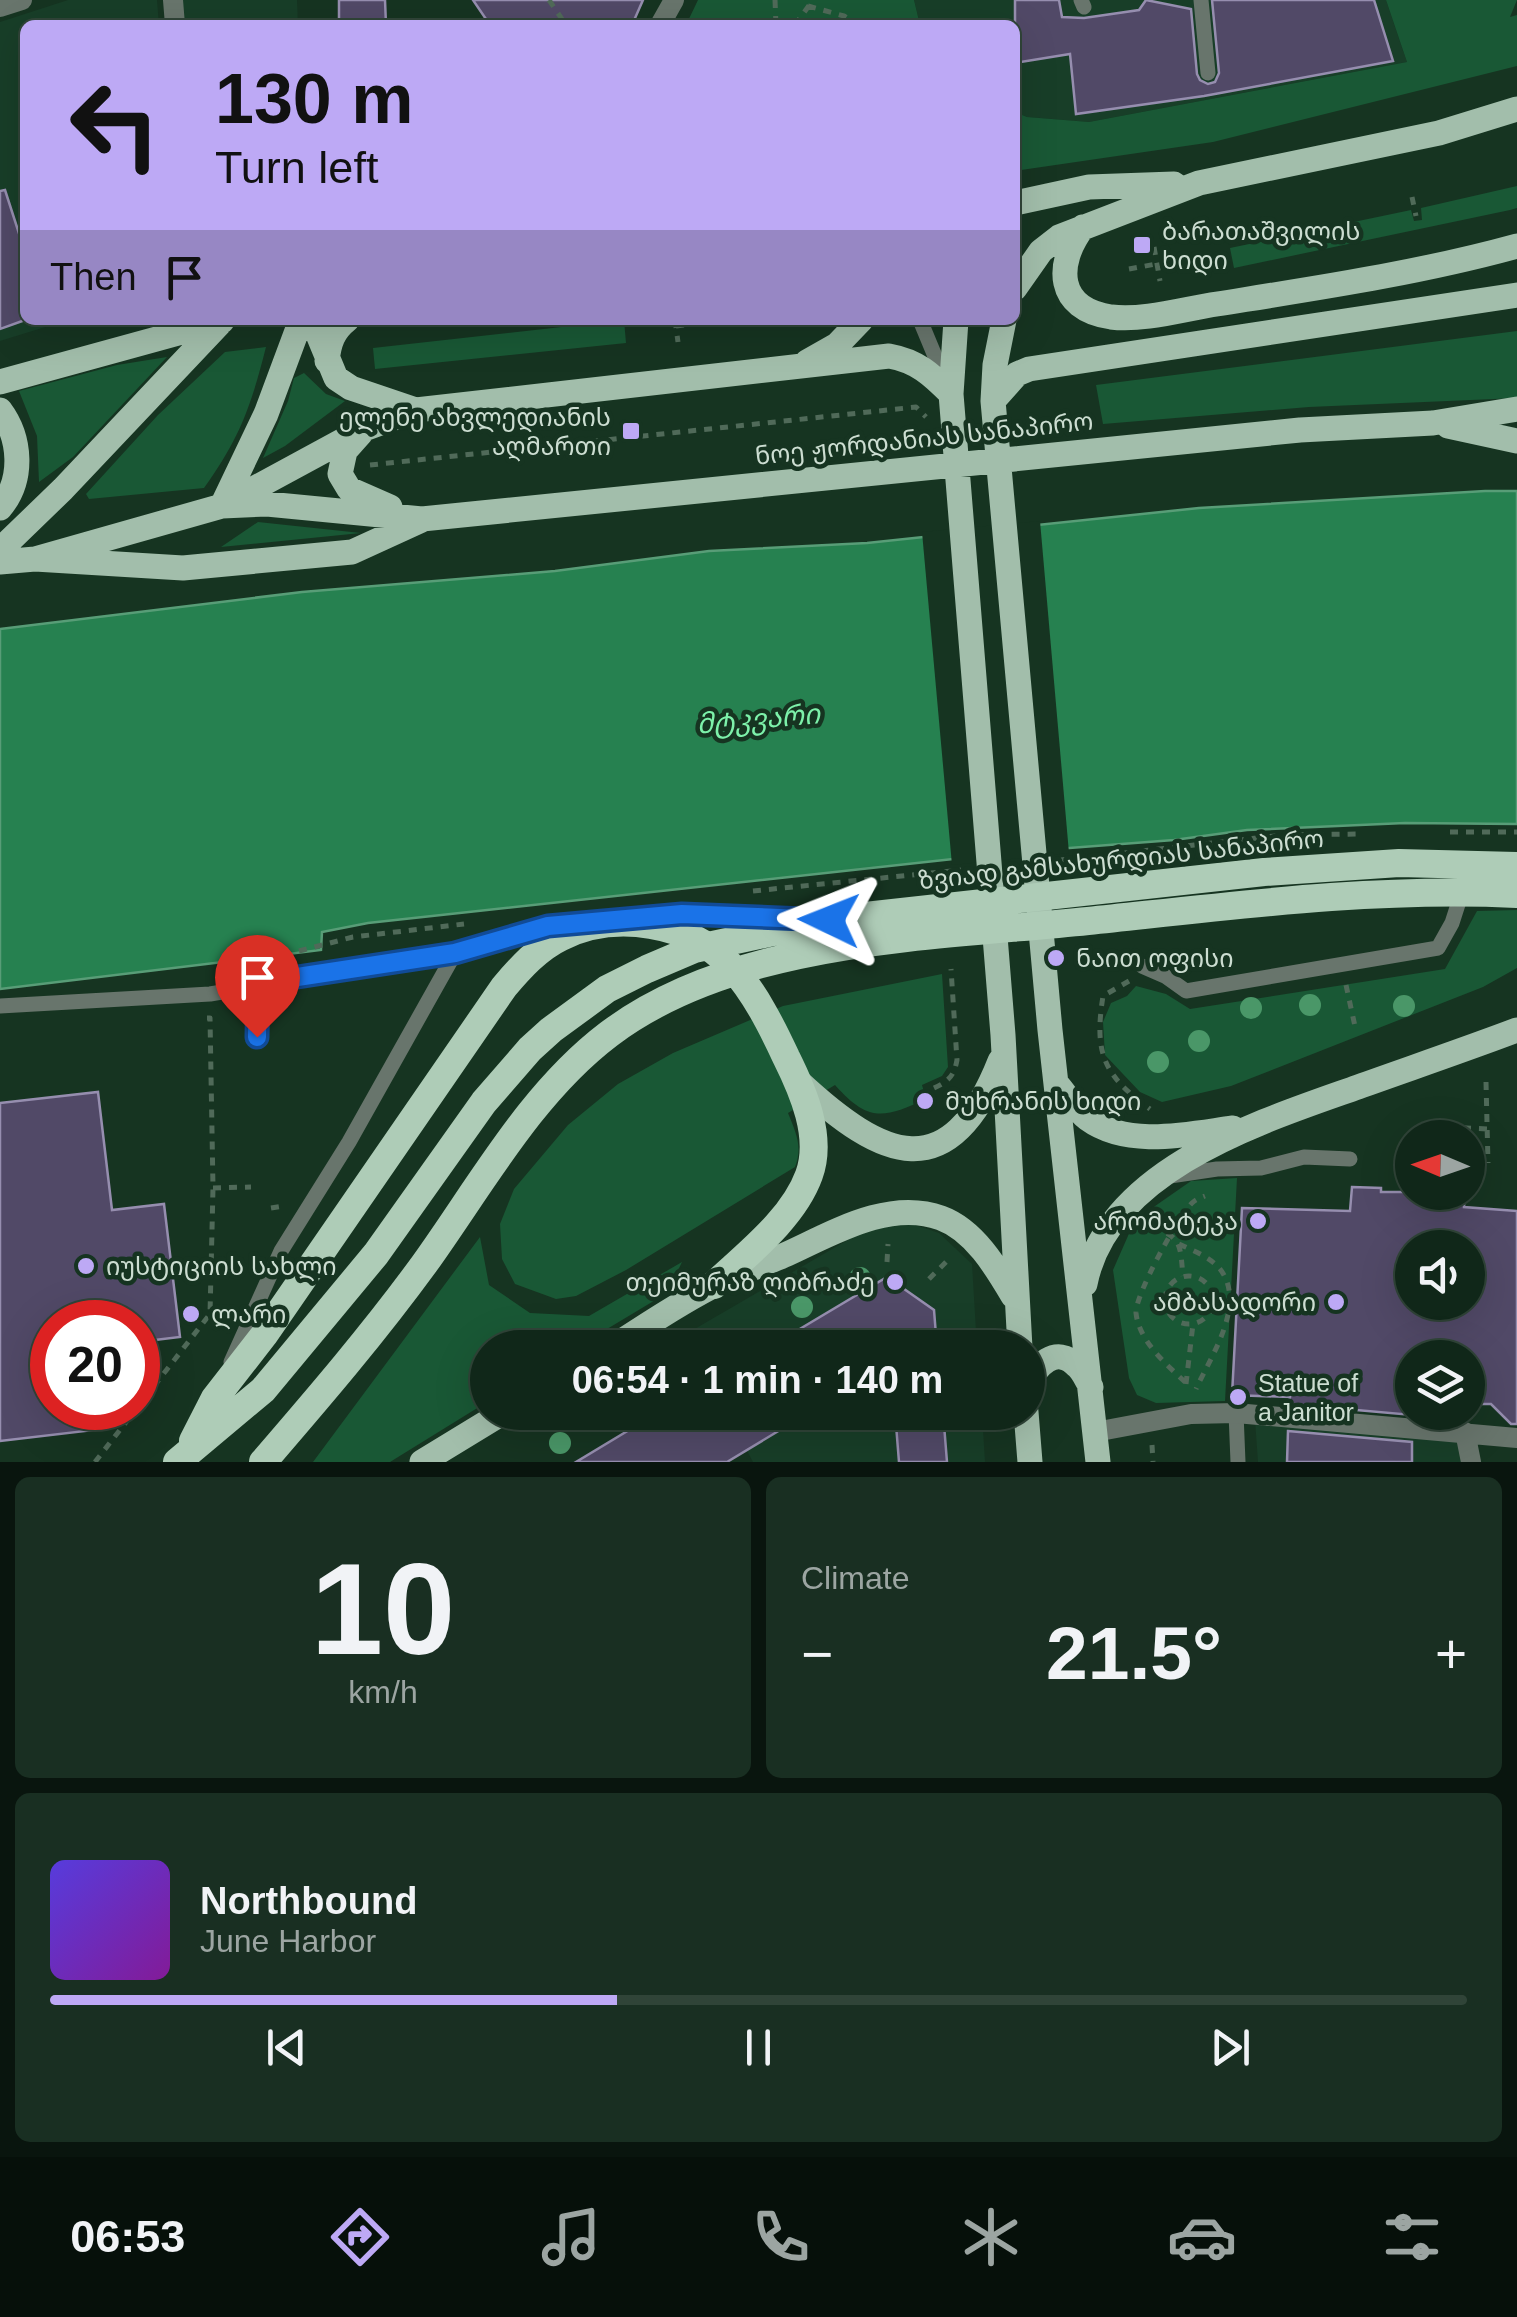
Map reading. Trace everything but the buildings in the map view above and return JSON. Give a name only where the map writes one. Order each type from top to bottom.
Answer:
[{"type":"highway","name":"ზვიად გამსახურდიას სანაპირო","points":[[182,1456],[264,1390],[376,1254],[484,1102],[551,1030],[608,990],[694,948],[829,920],[1264,872],[1399,863],[1517,866]]},
{"type":"highway","points":[[263,1462],[372,1336],[507,1144],[557,1084],[608,1035],[690,987],[743,968],[866,944],[1314,897],[1517,894]]},
{"type":"highway","points":[[182,1456],[215,1398],[264,1335],[504,987],[544,948],[588,926],[627,922],[690,936],[730,966],[755,998],[798,1082],[811,1129],[809,1175],[786,1212],[761,1241],[714,1285]]},
{"type":"main road","points":[[1020,281],[1041,251],[1058,237],[1199,183],[1439,133],[1517,110]]},
{"type":"main road","points":[[1020,201],[1089,187],[1199,183]]},
{"type":"main road","points":[[1084,226],[1065,256],[1062,270],[1081,306],[1114,318],[1412,271],[1517,246]]},
{"type":"main road","points":[[994,412],[1017,374],[1030,369],[1512,298]]},
{"type":"main road","points":[[0,382],[202,325]]},
{"type":"main road","points":[[0,550],[64,489],[212,325]]},
{"type":"main road","points":[[222,506],[266,414],[299,325]]},
{"type":"main road","points":[[314,325],[336,378],[351,388],[416,410]]},
{"type":"main road","points":[[328,361],[328,346],[341,325]]},
{"type":"main road","points":[[798,366],[837,344],[855,325]]},
{"type":"main road","points":[[956,325],[951,394],[943,427],[1003,1044],[1018,1330]]},
{"type":"main road","points":[[1003,325],[995,365],[994,412],[1050,1030],[1098,1462]]},
{"type":"main road","points":[[36,559],[222,506],[364,429],[416,410],[889,356],[922,366],[951,394]]},
{"type":"main road","name":"ნოე ჟორდანიას სანაპირო","points":[[222,506],[268,504],[422,519],[1300,430],[1433,423],[1517,409]]},
{"type":"main road","points":[[0,410],[12,428],[17,451],[16,471],[0,508]]},
{"type":"main road","name":"ნოე ჟორდანიას სანაპირო","points":[[1433,423],[1517,441]]},
{"type":"main road","points":[[364,429],[345,451],[340,465],[343,481],[349,489],[371,501],[422,519]]},
{"type":"main road","name":"ნოე ჟორდანიას სანაპირო","points":[[0,562],[36,559],[183,568],[352,552],[422,519]]},
{"type":"main road","points":[[1082,1304],[1094,1249],[1122,1211],[1160,1177],[1248,1126],[1515,1030]]},
{"type":"main road","points":[[798,1082],[837,1116],[868,1136],[884,1144],[922,1149],[936,1145],[974,1116],[986,1098],[1003,1044]]},
{"type":"main road","points":[[1056,1084],[1088,1118],[1120,1133],[1166,1136],[1248,1126]]},
{"type":"main road","points":[[640,1330],[714,1285],[844,1228],[872,1218],[908,1213],[941,1218],[958,1227],[995,1265],[1016,1302]]},
{"type":"main road","points":[[1045,1362],[1060,1358],[1077,1365],[1091,1388]]},
{"type":"main road","points":[[422,1462],[474,1430]]},
{"type":"main road","points":[[1027,1430],[1030,1462]]},
{"type":"street","points":[[0,7],[22,0]]},
{"type":"street","points":[[1095,1432],[1191,1414],[1236,1414],[1517,1438]]},
{"type":"street","points":[[1465,1432],[1471,1462]]},
{"type":"lane","points":[[1201,0],[1208,73]]},
{"type":"lane","points":[[922,325],[951,394]]},
{"type":"lane","points":[[1142,966],[1186,991],[1438,948],[1462,892]]},
{"type":"lane","points":[[0,1006],[210,994],[455,953],[548,926],[682,914],[829,920]]},
{"type":"lane","points":[[215,1398],[280,1250],[349,1142],[455,953]]},
{"type":"lane","points":[[257,1037],[258,983]]},
{"type":"lane","points":[[1160,1177],[1261,1168],[1304,1158],[1350,1159]]},
{"type":"lane","points":[[1236,1414],[1238,1462]]},
{"type":"path","points":[[810,3],[851,20]]},
{"type":"path","points":[[1412,197],[1416,216]]},
{"type":"path","points":[[1154,248],[1160,280]]},
{"type":"path","points":[[1129,269],[1157,264]]},
{"type":"path","points":[[676,325],[678,342]]},
{"type":"path","points":[[363,470],[372,464],[916,406],[943,427]]},
{"type":"path","points":[[1342,965],[1356,1031]]},
{"type":"path","points":[[1142,966],[1142,978],[1126,981],[1103,996],[1099,1021],[1104,1065],[1128,1092],[1157,1113]]},
{"type":"path","points":[[934,1088],[954,1074],[960,1039],[952,968]]},
{"type":"path","points":[[95,1462],[210,1314],[214,1188],[210,1018],[192,1019]]},
{"type":"path","points":[[1486,1082],[1488,1163]]},
{"type":"path","points":[[1152,1228],[1170,1233],[1180,1244],[1208,1258],[1220,1268],[1229,1284],[1222,1339],[1194,1395],[1146,1341],[1136,1312],[1143,1287],[1170,1233],[1194,1201],[1227,1188],[1242,1168]]},
{"type":"path","points":[[214,1188],[251,1187]]},
{"type":"path","points":[[1180,1244],[1183,1276]]},
{"type":"path","points":[[929,1278],[956,1252]]},
{"type":"path","points":[[1185,1382],[1194,1324],[1211,1310],[1212,1294],[1205,1282],[1183,1276],[1172,1283],[1164,1302],[1171,1317],[1194,1324]]},
{"type":"path","points":[[1147,1424],[1153,1462]]},
{"type":"shaded area","points":[[68,0],[157,0],[159,20],[20,20],[20,325],[52,325],[0,341],[0,22]]},
{"type":"shaded area","points":[[176,0],[297,0],[298,20],[178,20]]},
{"type":"shaded area","points":[[698,0],[914,0],[919,20],[688,20]]},
{"type":"shaded area","points":[[914,0],[1386,0],[1407,62],[1089,122],[1027,117],[1020,114],[1020,20],[919,20]]},
{"type":"shaded area","points":[[1386,0],[1517,0],[1510,17],[1517,15],[1517,66],[1213,142],[1020,170],[1020,114],[1089,122],[1407,62]]},
{"type":"shaded area","points":[[1517,186],[1517,208],[1234,268],[1230,248],[1411,210],[1414,221],[1422,220],[1421,208]]},
{"type":"shaded area","points":[[579,325],[624,325],[626,343],[375,369],[373,348]]},
{"type":"shaded area","points":[[1517,331],[1517,398],[1309,407],[1103,424],[1096,385]]},
{"type":"shaded area","points":[[266,347],[243,421],[204,488],[89,499],[86,494],[158,415],[225,352]]},
{"type":"shaded area","points":[[167,357],[73,457],[39,482],[37,436],[19,391],[117,365]]},
{"type":"shaded area","points":[[304,373],[326,394],[345,401],[263,458],[294,378]]},
{"type":"shaded area","points":[[258,522],[361,533],[221,547]]},
{"type":"shaded area","points":[[1517,910],[1517,968],[1483,987],[1231,1086],[1162,1102],[1140,1092],[1105,1055],[1103,1022],[1111,1003],[1127,996],[1136,986],[1166,994],[1190,1009],[1445,969],[1477,911]]},
{"type":"shaded area","points":[[942,974],[948,1067],[942,1076],[922,1085],[926,1099],[877,1113],[857,1106],[835,1085],[788,1113],[798,1146],[795,1167],[576,1296],[556,1299],[515,1284],[502,1259],[500,1224],[514,1189],[568,1125],[618,1084],[673,1053],[783,1006]]},
{"type":"shaded area","points":[[1237,1178],[1225,1401],[1156,1403],[1137,1395],[1129,1378],[1113,1270],[1135,1220],[1191,1181]]},
{"type":"shaded area","points":[[909,1223],[939,1233],[972,1264],[976,1330],[693,1330],[870,1227]]},
{"type":"shaded area","points":[[480,1237],[489,1285],[530,1313],[589,1316],[682,1262],[667,1293],[605,1330],[470,1330],[470,1413],[390,1462],[313,1462]]},
{"type":"shaded area","points":[[1255,1420],[1462,1435],[1468,1462],[1258,1462]]},
{"type":"shaded area","points":[[736,1430],[983,1430],[985,1462],[753,1462]]},
{"type":"water","name":"მტკვარი","points":[[1517,491],[1517,824],[1405,823],[1247,830],[1174,840],[1017,852],[368,923],[322,932],[321,950],[0,989],[0,629],[302,592],[555,571],[709,551],[867,543],[1199,508]]},
{"type":"pier","points":[[1040,521],[1069,853],[952,865],[922,532]]},
{"type":"place","name":"ბარათაშვილის ხიდი","points":[[1142,245]]},
{"type":"place","name":"ელენე ახვლედიანის აღმართი","points":[[631,431]]},
{"type":"place","name":"ნაით ოფისი","points":[[1056,958]]},
{"type":"place","name":"მუხრანის ხიდი","points":[[925,1101]]},
{"type":"place","name":"არომატეკა","points":[[1258,1221]]},
{"type":"place","name":"იუსტიციის სახლი","points":[[86,1266]]},
{"type":"place","name":"თეიმურაზ ღიბრაძე","points":[[895,1282]]},
{"type":"place","name":"ამბასადორი","points":[[1336,1302]]},
{"type":"place","name":"ლარი","points":[[191,1314]]},
{"type":"place","name":"Statue of a Janitor","points":[[1238,1397]]},
{"type":"route","points":[[257,1037],[258,983],[455,953],[548,926],[682,914],[829,920]]}]
